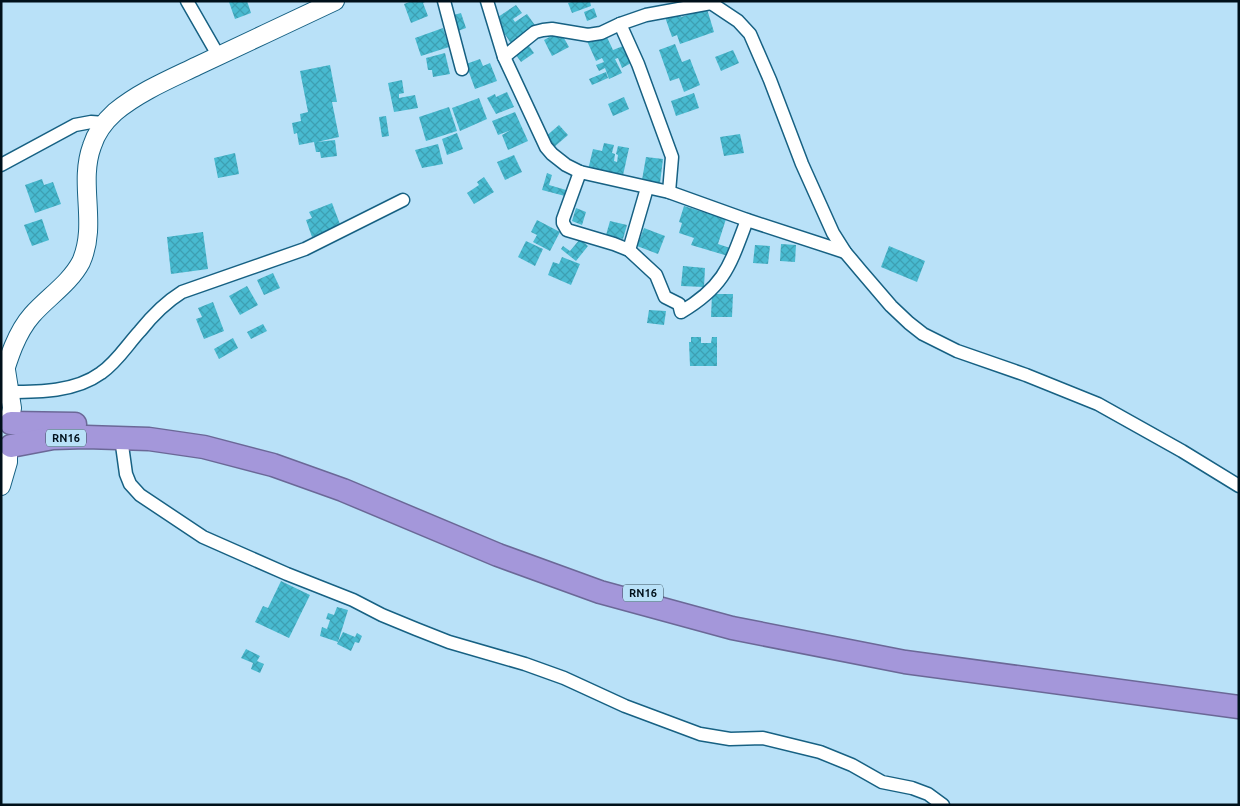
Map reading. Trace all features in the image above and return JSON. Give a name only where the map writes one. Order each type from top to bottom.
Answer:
[{"type":"highway","points":[[7,421],[15,429],[15,436],[7,449]]},
{"type":"highway","name":"RN16","points":[[7,421],[128,424],[194,431],[221,438],[315,465],[572,570],[639,592],[735,616],[800,630],[958,658],[1239,694]]},
{"type":"highway","name":"RN16","points":[[7,449],[53,438],[149,439],[204,447],[273,465],[343,490],[498,555],[600,592],[732,628],[905,662],[1239,707]]},
{"type":"main road","points":[[7,421],[12,408],[4,377],[26,324],[73,274],[85,252],[89,237],[88,159],[92,146],[105,122],[128,103],[182,73],[335,1]]},
{"type":"main road","points":[[1,486],[8,462],[7,449]]},
{"type":"street","points":[[187,1],[218,56]]},
{"type":"street","points":[[444,1],[462,69]]},
{"type":"street","points":[[487,1],[504,57],[532,121],[546,147],[566,165],[580,172],[669,192],[845,252]]},
{"type":"street","points":[[504,57],[535,32],[552,29],[588,35],[601,33],[620,24],[646,16],[710,2],[738,21],[750,34],[832,233],[845,252],[891,306],[923,334],[957,351],[1026,375],[1098,404],[1191,456],[1239,486]]},
{"type":"street","points":[[620,24],[638,64],[672,157],[669,192]]},
{"type":"street","points":[[1,165],[74,125],[105,122]]},
{"type":"street","points":[[580,172],[563,219],[564,227],[578,235],[614,244],[629,250],[656,275],[664,295],[679,304],[681,312],[699,302],[722,280],[733,260],[747,220]]},
{"type":"street","points":[[629,250],[647,188]]},
{"type":"street","points":[[4,377],[62,389],[92,379],[109,367],[141,329],[170,300],[182,292],[305,249],[403,200]]},
{"type":"street","points":[[121,438],[126,474],[130,484],[140,495],[203,537],[305,582],[354,600],[416,630],[564,678],[625,706],[700,734],[730,739],[763,738],[820,752],[882,782],[912,788],[928,794],[944,805]]},
{"type":"building","points":[[247,1],[251,13],[235,19],[229,2]]},
{"type":"building","points":[[412,1],[427,1],[423,3],[428,16],[411,23],[404,4]]},
{"type":"building","points":[[590,1],[591,6],[572,13],[568,3]]},
{"type":"building","points":[[516,5],[522,13],[513,19],[515,22],[527,14],[537,28],[512,45],[495,19]]},
{"type":"building","points":[[594,8],[597,17],[587,21],[584,12]]},
{"type":"building","points":[[707,9],[714,32],[680,44],[677,35],[672,37],[665,17],[679,12],[681,17]]},
{"type":"building","points":[[461,13],[466,28],[455,32],[450,16]]},
{"type":"building","points":[[443,28],[449,47],[421,56],[415,38]]},
{"type":"building","points":[[560,31],[569,47],[552,56],[544,40]]},
{"type":"building","points":[[605,33],[613,50],[623,46],[631,63],[622,68],[618,58],[615,59],[622,73],[609,79],[605,68],[599,71],[596,65],[604,62],[602,58],[596,61],[587,41]]},
{"type":"building","points":[[675,44],[682,62],[690,59],[700,85],[684,92],[679,78],[670,81],[659,50]]},
{"type":"building","points":[[529,46],[534,53],[521,62],[516,55]]},
{"type":"building","points":[[733,50],[739,63],[721,71],[715,57]]},
{"type":"building","points":[[445,53],[450,74],[433,77],[432,70],[428,70],[426,58]]},
{"type":"building","points":[[480,59],[483,66],[490,63],[497,81],[475,89],[466,64]]},
{"type":"building","points":[[330,65],[337,102],[332,102],[339,137],[317,142],[335,140],[337,156],[321,158],[320,152],[316,152],[314,142],[299,145],[297,133],[294,134],[292,123],[301,121],[300,114],[308,112],[300,71]]},
{"type":"building","points":[[606,72],[608,78],[592,85],[589,79]]},
{"type":"building","points":[[402,80],[404,93],[399,94],[399,98],[415,95],[418,108],[394,112],[388,83]]},
{"type":"building","points":[[507,92],[514,107],[496,114],[487,98],[495,94],[496,97]]},
{"type":"building","points":[[694,93],[699,108],[676,116],[671,101]]},
{"type":"building","points":[[624,97],[629,109],[613,116],[608,104]]},
{"type":"building","points":[[479,98],[487,119],[460,131],[452,108]]},
{"type":"building","points":[[449,107],[457,131],[426,141],[419,117]]},
{"type":"building","points":[[515,112],[528,141],[508,150],[502,135],[511,130],[498,135],[492,121]]},
{"type":"building","points":[[386,116],[389,136],[382,137],[379,117]]},
{"type":"building","points":[[559,125],[568,135],[553,148],[544,138]]},
{"type":"building","points":[[457,133],[463,149],[447,155],[442,139]]},
{"type":"building","points":[[740,134],[744,153],[724,156],[720,137]]},
{"type":"building","points":[[604,143],[614,145],[612,153],[615,154],[614,161],[617,162],[618,146],[629,148],[622,180],[588,170],[593,149],[602,151]]},
{"type":"building","points":[[438,144],[443,164],[422,168],[415,150]]},
{"type":"building","points":[[235,153],[239,174],[218,178],[214,158]]},
{"type":"building","points":[[514,155],[522,172],[505,180],[497,162]]},
{"type":"building","points":[[646,157],[663,159],[660,183],[642,180]]},
{"type":"building","points":[[547,173],[552,175],[549,185],[566,190],[565,196],[542,190]]},
{"type":"building","points":[[484,177],[494,192],[474,204],[467,193],[479,185],[477,182]]},
{"type":"building","points":[[42,179],[44,185],[53,182],[61,204],[35,213],[25,185]]},
{"type":"building","points":[[332,203],[341,227],[312,237],[306,220],[312,218],[309,212]]},
{"type":"building","points":[[684,206],[726,219],[718,244],[730,248],[728,256],[691,245],[694,238],[679,233],[682,223],[679,222]]},
{"type":"building","points":[[576,208],[586,212],[582,225],[572,221]]},
{"type":"building","points":[[42,219],[49,240],[32,246],[24,225]]},
{"type":"building","points":[[537,220],[560,232],[550,251],[533,242],[537,235],[531,232]]},
{"type":"building","points":[[610,221],[627,225],[623,239],[606,235]]},
{"type":"building","points":[[644,228],[665,236],[658,254],[637,246]]},
{"type":"building","points":[[203,232],[208,269],[171,274],[167,237]]},
{"type":"building","points":[[580,239],[588,246],[576,261],[561,249],[563,246],[570,251]]},
{"type":"building","points":[[526,241],[543,249],[535,266],[518,257]]},
{"type":"building","points":[[781,244],[796,245],[795,262],[780,261]]},
{"type":"building","points":[[755,245],[770,246],[768,264],[753,263]]},
{"type":"building","points":[[889,246],[925,261],[917,282],[881,267]]},
{"type":"building","points":[[562,257],[580,264],[571,285],[548,275],[553,262],[559,264]]},
{"type":"building","points":[[683,266],[705,268],[704,287],[681,286]]},
{"type":"building","points":[[273,273],[280,288],[264,295],[257,280]]},
{"type":"building","points":[[247,286],[258,305],[240,315],[229,296]]},
{"type":"building","points":[[712,294],[733,294],[732,317],[711,317]]},
{"type":"building","points":[[213,302],[224,331],[204,339],[196,319],[202,317],[198,308]]},
{"type":"building","points":[[649,310],[666,311],[664,325],[647,323]]},
{"type":"building","points":[[263,324],[267,331],[251,339],[247,332]]},
{"type":"building","points":[[691,337],[701,337],[701,343],[711,343],[712,337],[717,337],[717,366],[690,366],[689,342],[691,342]]},
{"type":"building","points":[[233,338],[238,348],[219,359],[214,349]]},
{"type":"building","points":[[281,581],[310,595],[289,638],[255,622],[263,606],[268,608]]},
{"type":"building","points":[[337,607],[348,610],[338,642],[320,636],[322,627],[327,629],[330,620],[326,619],[328,613],[334,615]]},
{"type":"building","points":[[343,632],[355,637],[357,633],[362,636],[359,643],[355,642],[351,651],[337,644]]},
{"type":"building","points":[[246,649],[260,656],[257,661],[264,664],[260,673],[251,669],[253,663],[241,658]]}]
